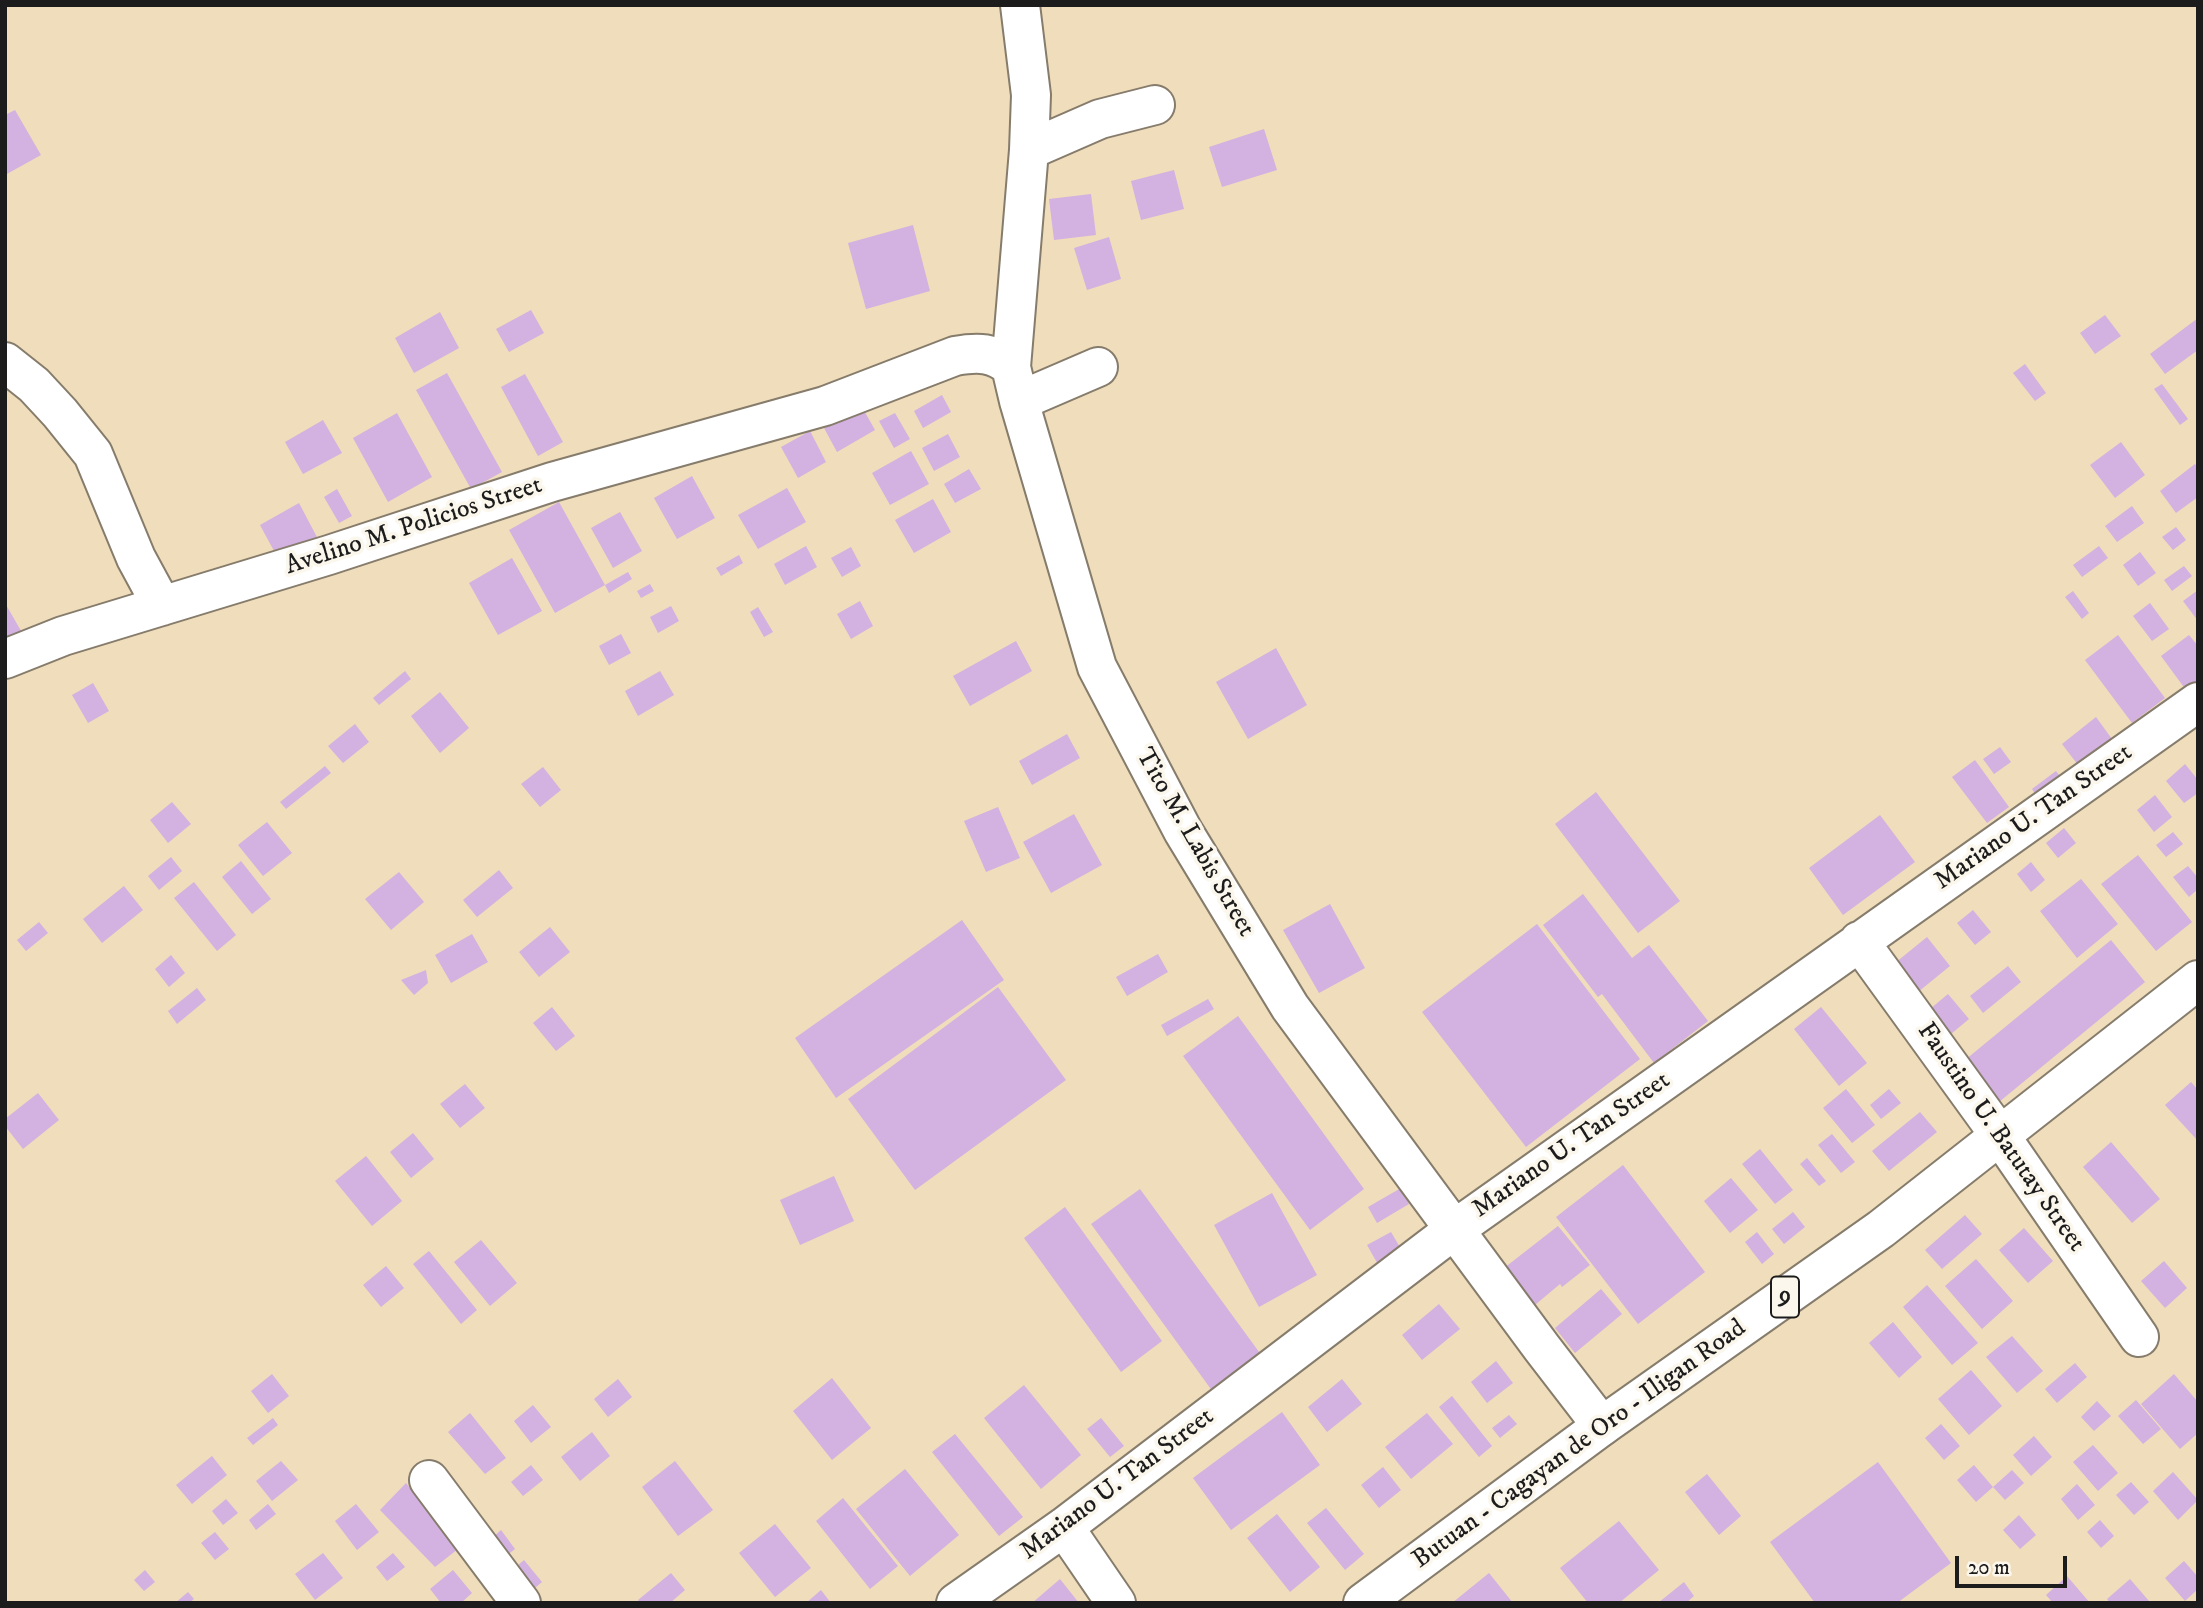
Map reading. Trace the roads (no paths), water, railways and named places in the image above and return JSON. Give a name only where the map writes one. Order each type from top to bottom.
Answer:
[{"type":"main road","points":[[1020,5],[1031,95],[1015,384],[1098,367]]},
{"type":"main road","points":[[1029,150],[1100,119],[1155,105]]},
{"type":"main road","name":"Avelino M. Policios Street","points":[[5,659],[64,636],[329,555],[552,482],[825,406],[955,356],[977,352],[1000,358],[1015,384]]},
{"type":"main road","points":[[5,362],[43,395],[93,454],[136,558],[162,606]]},
{"type":"main road","name":"Tito M. Labis Street","points":[[1015,384],[1097,667],[1183,831],[1290,1007],[1602,1426]]},
{"type":"main road","name":"Mariano U. Tan Street","points":[[956,1603],[1064,1527],[1455,1229],[2198,702]]},
{"type":"main road","name":"Faustino U. Batutay Street","points":[[1860,941],[2001,1137],[2139,1337]]},
{"type":"main road","name":"Butuan - Cagayan de Oro - Iligan Road","points":[[1363,1603],[1602,1426],[1881,1229],[2198,980]]},
{"type":"main road","points":[[429,1480],[521,1603]]},
{"type":"main road","points":[[1064,1527],[1116,1603]]}]
